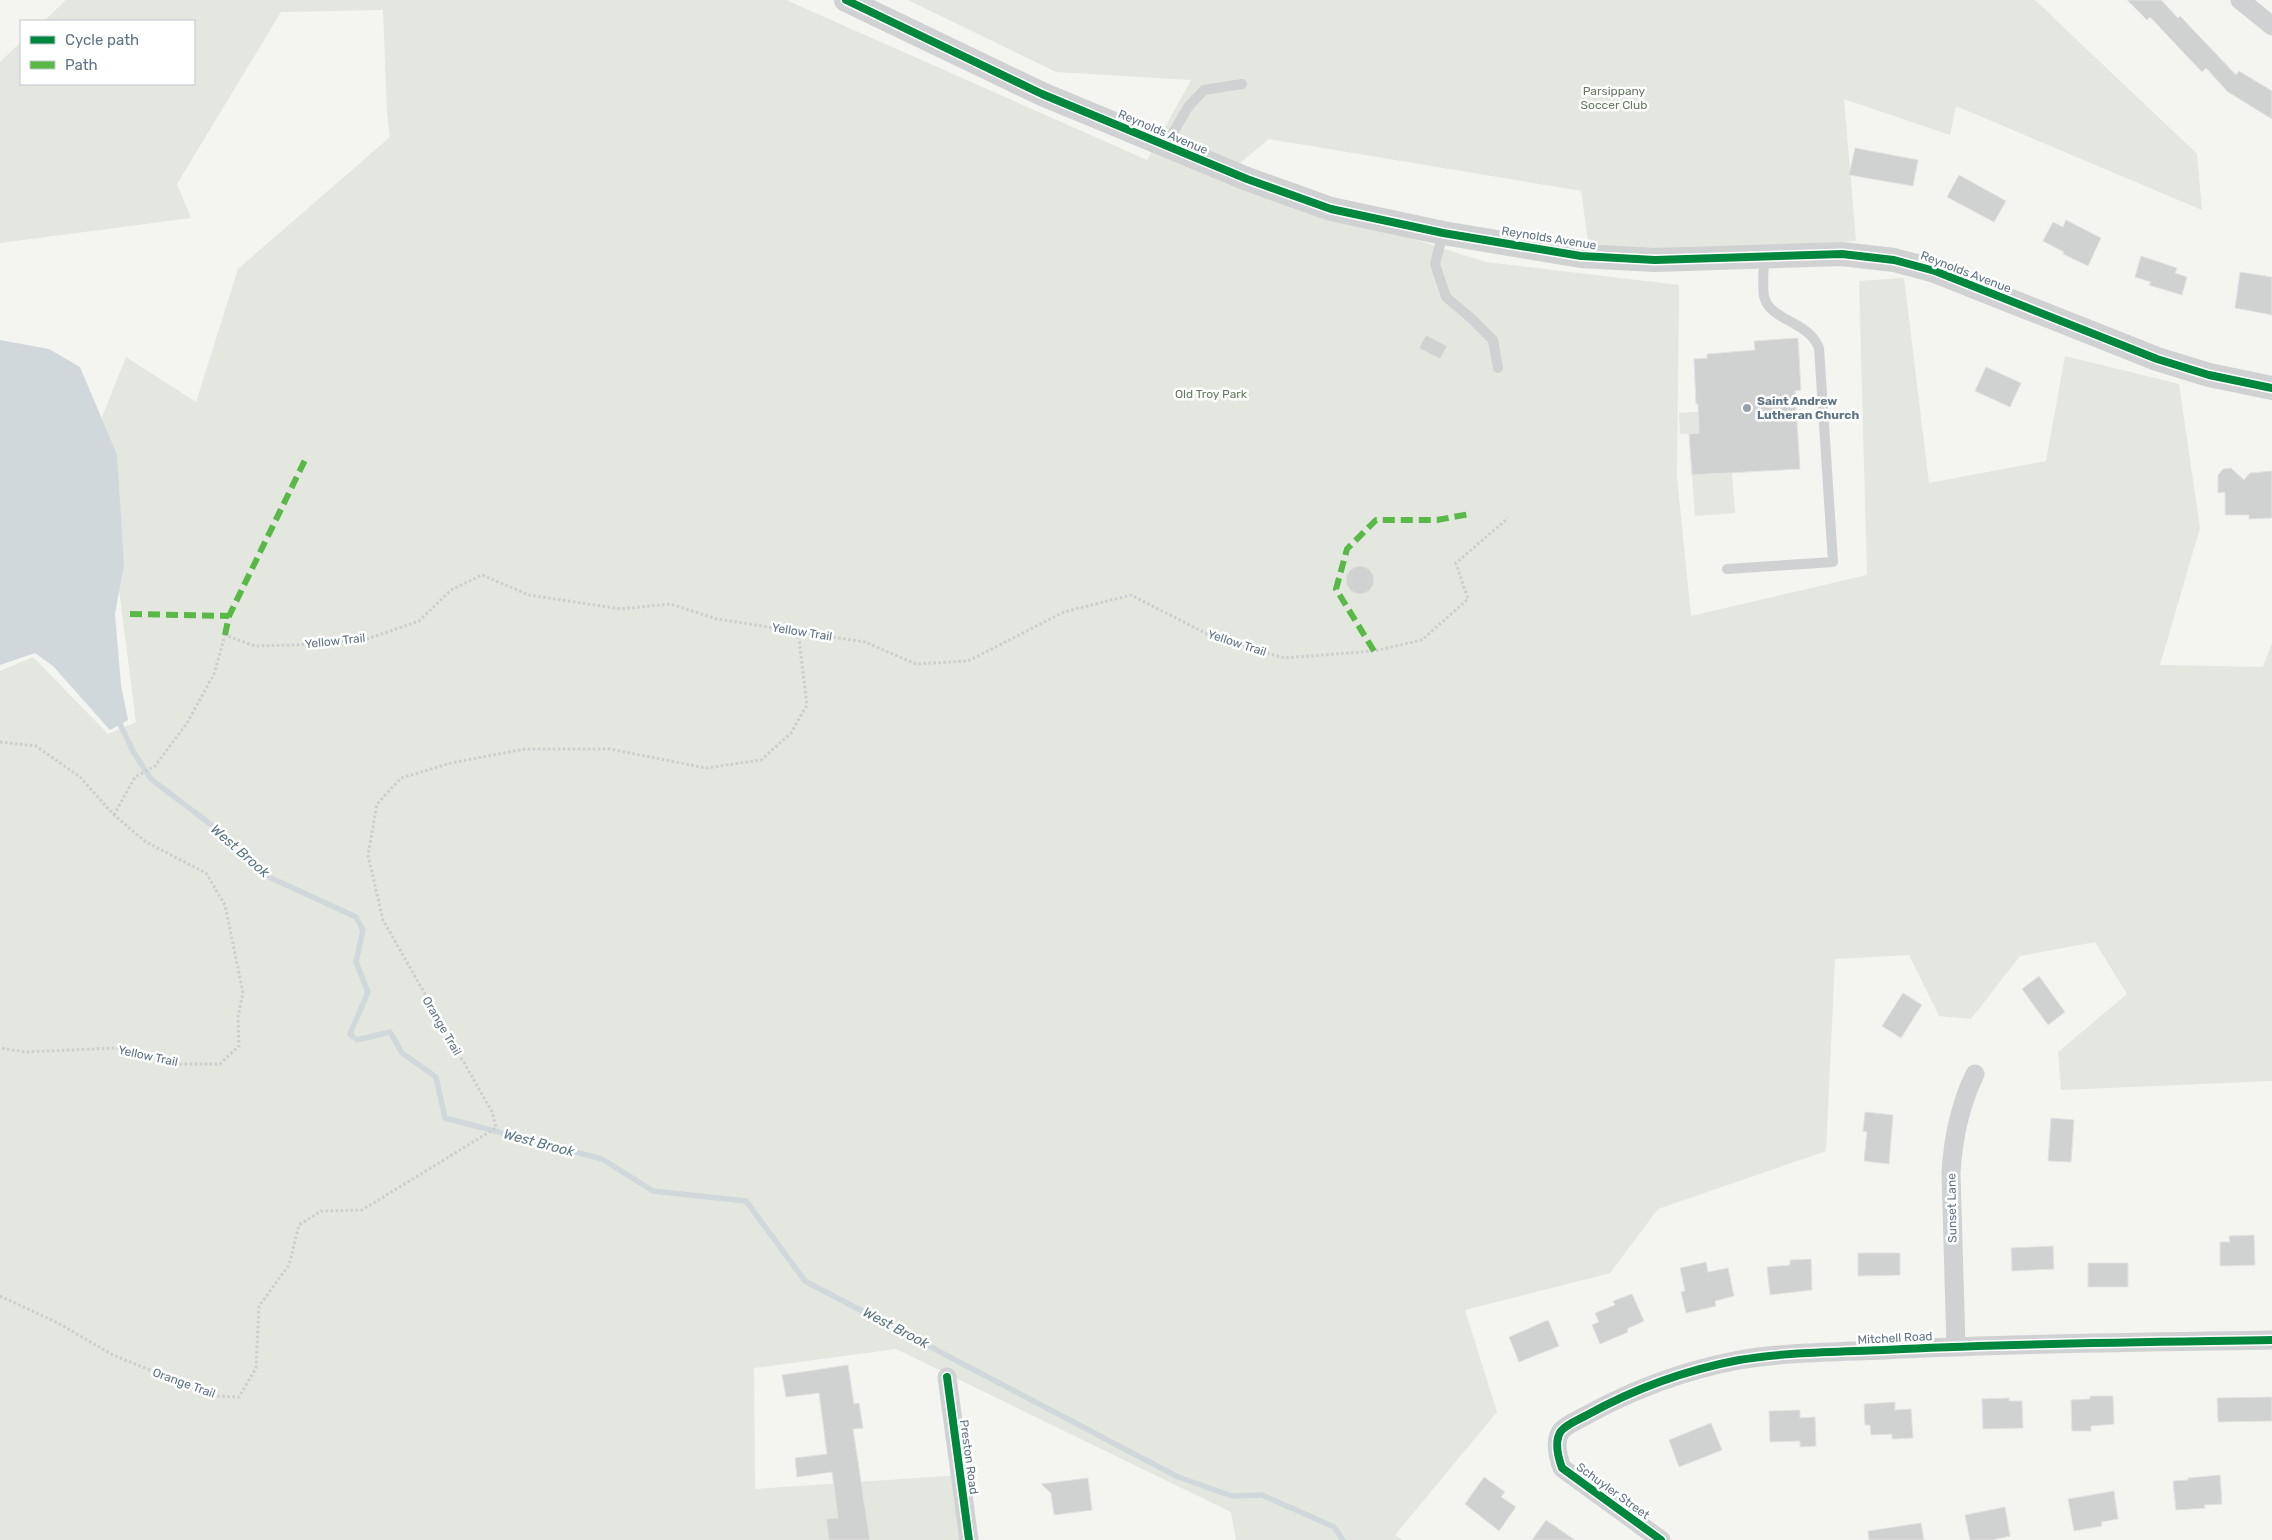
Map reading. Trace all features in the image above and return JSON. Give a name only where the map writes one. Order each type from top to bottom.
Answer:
[{"type":"street","name":"Reynolds Avenue","points":[[846,0],[1042,94],[1246,179],[1331,209],[1443,233],[1581,256],[1655,260],[1764,255],[1842,254],[1894,260],[1915,264],[2156,359],[2209,375],[2272,388]]},
{"type":"street","points":[[2240,0],[2272,26]]},
{"type":"street","name":"Sunset Lane","points":[[1956,1347],[1951,1172],[1958,1121],[1976,1074]]},
{"type":"street","name":"Mitchell Road","points":[[1558,1457],[1557,1443],[1561,1431],[1615,1400],[1683,1374],[1738,1360],[1778,1355],[1956,1347],[2272,1340]]},
{"type":"street","name":"Preston Road","points":[[947,1377],[969,1540]]},
{"type":"street","name":"Schuyler Street","points":[[1558,1457],[1562,1468],[1661,1540]]},
{"type":"lane","points":[[1166,145],[1188,108],[1204,90],[1242,84]]},
{"type":"lane","points":[[1443,233],[1435,264],[1446,297],[1472,319],[1492,340],[1498,368]]},
{"type":"lane","points":[[1727,569],[1833,562],[1819,348],[1810,333],[1777,314],[1766,302],[1764,295],[1764,255]]},
{"type":"green space","points":[[66,0],[786,0],[1147,160],[1191,80],[1056,72],[908,0],[2035,0],[2197,154],[2202,210],[1956,106],[1950,135],[1844,99],[1856,241],[1699,250],[1589,248],[1581,191],[1269,139],[1227,174],[1201,172],[1486,262],[1679,285],[1677,477],[1691,616],[1867,575],[1859,281],[1904,278],[1929,483],[2046,461],[2065,356],[2179,384],[2200,528],[2160,665],[2263,667],[2272,643],[2272,1081],[2061,1090],[2058,1052],[2127,994],[2095,942],[2020,956],[1971,1019],[1939,1016],[1909,955],[1835,959],[1826,1151],[1658,1209],[1610,1273],[1465,1310],[1497,1412],[1395,1535],[1403,1540],[1236,1540],[1231,1512],[896,1349],[754,1368],[755,1489],[960,1475],[970,1540],[0,1540],[0,671],[33,657],[108,734],[136,722],[98,427],[126,357],[196,402],[238,269],[390,137],[387,113],[383,10],[281,12],[177,184],[191,218],[0,243],[0,62],[20,43],[20,85],[195,85],[195,20],[45,20]]},
{"type":"green space","points":[[1713,411],[1714,432],[1680,434],[1679,413]]},
{"type":"green space","points":[[1732,473],[1735,513],[1695,516],[1692,475]]},
{"type":"shaded area","points":[[0,340],[49,349],[80,367],[117,455],[124,565],[115,614],[121,685],[128,720],[110,730],[53,666],[35,653],[0,665]]},
{"type":"building","points":[[2127,0],[2161,0],[2178,18],[2180,16],[2236,75],[2239,71],[2272,91],[2272,119],[2228,92],[2206,68],[2202,72],[2150,17],[2147,20]]},
{"type":"building","points":[[1855,148],[1918,160],[1913,186],[1849,175]]},
{"type":"building","points":[[1959,175],[2006,201],[1994,222],[1947,197]]},
{"type":"building","points":[[2066,220],[2101,238],[2088,266],[2063,254],[2064,252],[2043,241],[2053,222],[2063,227]]},
{"type":"building","points":[[2141,256],[2177,268],[2175,273],[2187,277],[2182,295],[2149,285],[2151,282],[2135,277]]},
{"type":"building","points":[[2240,272],[2272,277],[2272,315],[2235,308]]},
{"type":"building","points":[[1426,335],[1447,346],[1440,359],[1419,348]]},
{"type":"building","name":"Saint Andrew Lutheran Church","points":[[1798,338],[1801,390],[1795,391],[1800,469],[1692,475],[1689,434],[1699,433],[1694,359],[1707,358],[1707,354],[1755,350],[1754,341]]},
{"type":"building","points":[[1986,367],[2021,383],[2010,407],[1975,391]]},
{"type":"building","points":[[2231,468],[2244,480],[2250,473],[2272,471],[2272,518],[2249,519],[2249,515],[2225,515],[2225,492],[2218,493],[2218,475],[2223,469]]},
{"type":"building","points":[[1360,566],[1370,570],[1374,580],[1370,590],[1360,594],[1350,590],[1346,580],[1350,570]]},
{"type":"building","points":[[2039,976],[2065,1012],[2048,1025],[2022,989]]},
{"type":"building","points":[[1903,993],[1922,1005],[1901,1038],[1882,1026]]},
{"type":"building","points":[[1865,1112],[1893,1115],[1889,1164],[1864,1161],[1867,1132],[1863,1131]]},
{"type":"building","points":[[2051,1118],[2074,1120],[2071,1162],[2048,1161]]},
{"type":"building","points":[[2254,1235],[2255,1265],[2220,1266],[2220,1242],[2230,1242],[2229,1236]]},
{"type":"building","points":[[2053,1246],[2054,1269],[2012,1271],[2011,1248]]},
{"type":"building","points":[[1858,1253],[1900,1253],[1900,1275],[1858,1276]]},
{"type":"building","points":[[1811,1259],[1812,1290],[1770,1295],[1767,1267],[1790,1265],[1790,1260]]},
{"type":"building","points":[[1706,1262],[1708,1272],[1728,1268],[1734,1296],[1715,1301],[1716,1306],[1686,1313],[1681,1292],[1685,1291],[1680,1268]]},
{"type":"building","points":[[2088,1263],[2128,1263],[2128,1287],[2088,1287]]},
{"type":"building","points":[[1632,1294],[1644,1321],[1627,1329],[1628,1332],[1600,1344],[1592,1325],[1599,1322],[1595,1313],[1615,1305],[1613,1301]]},
{"type":"building","points":[[1548,1320],[1559,1346],[1519,1362],[1509,1337]]},
{"type":"building","points":[[848,1365],[854,1404],[859,1403],[863,1428],[853,1429],[870,1540],[829,1540],[826,1519],[838,1518],[832,1472],[797,1477],[795,1458],[827,1454],[819,1393],[786,1397],[782,1375]]},
{"type":"building","points":[[2090,1396],[2113,1396],[2114,1424],[2091,1426],[2091,1431],[2072,1431],[2071,1400],[2090,1399]]},
{"type":"building","points":[[2272,1397],[2272,1421],[2218,1422],[2217,1398]]},
{"type":"building","points":[[2009,1398],[2009,1401],[2022,1401],[2023,1428],[1983,1429],[1982,1399]]},
{"type":"building","points":[[1895,1402],[1895,1410],[1911,1409],[1913,1438],[1892,1439],[1892,1434],[1871,1435],[1870,1425],[1865,1425],[1864,1404]]},
{"type":"building","points":[[1800,1410],[1800,1418],[1815,1417],[1816,1446],[1800,1447],[1800,1441],[1770,1442],[1769,1411]]},
{"type":"building","points":[[1711,1423],[1722,1450],[1679,1467],[1669,1440]]},
{"type":"building","points":[[2220,1475],[2222,1504],[2204,1505],[2205,1508],[2176,1510],[2173,1481]]},
{"type":"building","points":[[1484,1477],[1505,1492],[1501,1497],[1516,1507],[1499,1531],[1465,1504]]},
{"type":"building","points":[[1088,1478],[1092,1510],[1054,1515],[1051,1493],[1041,1484]]},
{"type":"building","points":[[2114,1491],[2118,1519],[2101,1522],[2102,1526],[2074,1531],[2068,1499]]},
{"type":"building","points":[[2005,1507],[2010,1536],[1992,1540],[1970,1540],[1965,1515]]},
{"type":"building","points":[[1546,1520],[1575,1540],[1532,1540]]},
{"type":"building","points":[[1921,1523],[1924,1540],[1869,1540],[1868,1531]]},
{"type":"waterway","name":"West Brook","points":[[117,718],[134,753],[151,779],[226,836],[271,878],[356,917],[363,930],[356,962],[368,992],[350,1034],[357,1040],[390,1032],[402,1053],[436,1077],[445,1118],[602,1159],[653,1191],[746,1201],[805,1281],[1178,1477],[1232,1496],[1262,1495],[1334,1527],[1343,1540]]},
{"type":"marked path","points":[[225,635],[229,616],[305,460]]},
{"type":"marked path","points":[[1374,651],[1336,589],[1347,549],[1376,520],[1437,520],[1470,514]]},
{"type":"marked path","points":[[130,614],[229,616]]},
{"type":"cycle path","points":[[846,0],[1042,94],[1247,179],[1331,209],[1443,233],[1581,256],[1655,260],[1842,254],[1894,260],[1935,271],[2157,359],[2209,375],[2272,388]]},
{"type":"cycle path","points":[[1661,1540],[1562,1468],[1557,1444],[1561,1431],[1574,1422],[1623,1397],[1680,1375],[1739,1360],[1800,1353],[1995,1345],[2272,1340]]},
{"type":"cycle path","points":[[947,1377],[969,1540]]},
{"type":"place","name":"Saint Andrew Lutheran Church","points":[[1747,408]]},
{"type":"park label","name":"Parsippany Soccer Club","points":[[1614,98]]},
{"type":"park label","name":"Old Troy Park","points":[[1211,394]]}]
